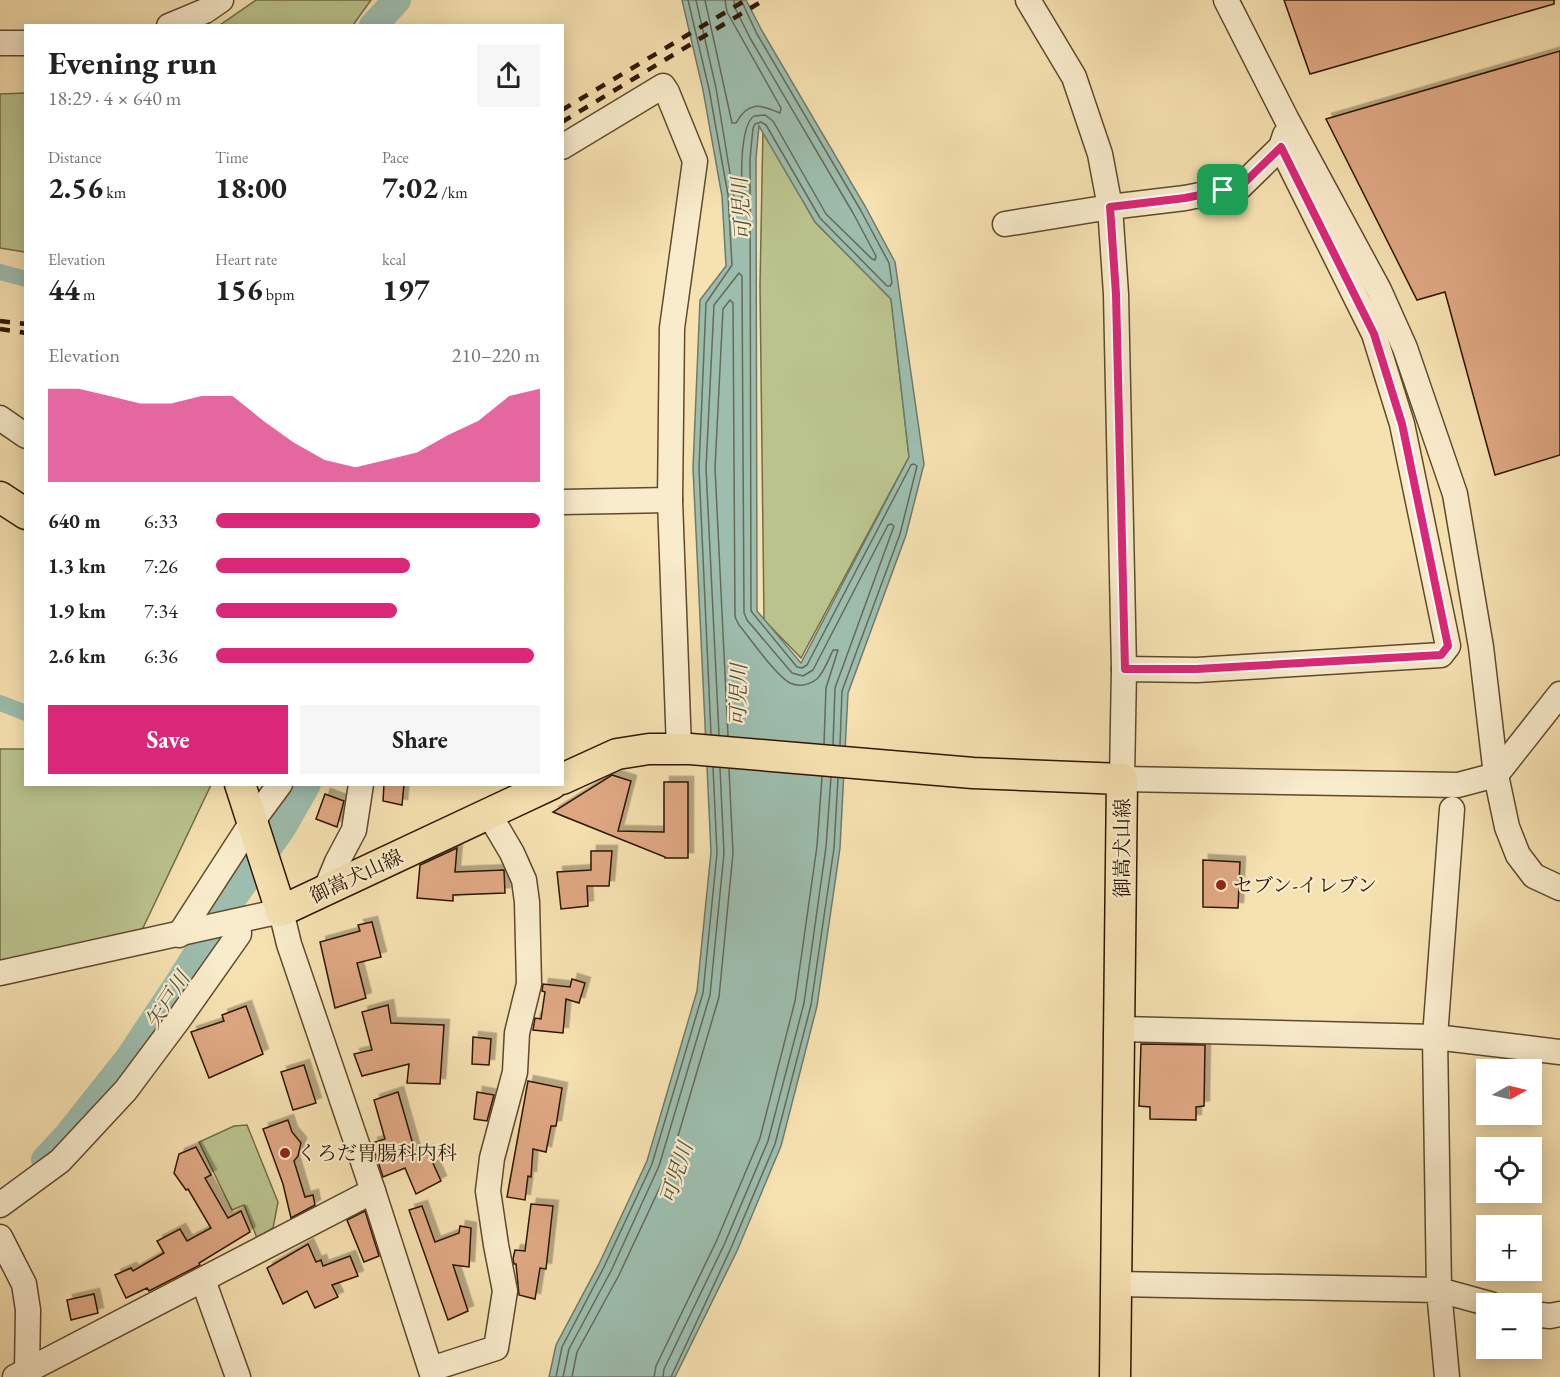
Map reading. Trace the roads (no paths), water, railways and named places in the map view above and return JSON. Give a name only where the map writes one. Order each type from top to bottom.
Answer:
[{"type":"main road","points":[[0,497],[24,513]]},
{"type":"main road","name":"御嵩犬山線","points":[[564,778],[617,754],[649,749],[684,749],[984,774],[1122,779],[1121,1029],[1115,1377]]},
{"type":"main road","points":[[241,786],[281,911]]},
{"type":"main road","name":"御嵩犬山線","points":[[281,911],[548,786]]},
{"type":"street","points":[[174,24],[205,11],[221,0]]},
{"type":"street","points":[[1028,0],[1074,77],[1100,154],[1110,207],[1116,294],[1125,669],[1122,779],[1458,785],[1496,775],[1560,694]]},
{"type":"street","points":[[1226,0],[1287,120],[1380,290],[1405,348],[1455,494],[1481,647],[1496,775],[1507,827],[1518,855],[1534,876],[1560,888]]},
{"type":"street","points":[[0,43],[24,43]]},
{"type":"street","points":[[564,146],[663,86],[695,161],[672,328],[670,500],[684,749]]},
{"type":"street","points":[[1005,224],[1110,207],[1185,198],[1240,187],[1281,147],[1287,120]]},
{"type":"street","points":[[1125,669],[1197,669],[1441,655],[1448,646],[1402,424],[1374,334],[1281,147]]},
{"type":"street","points":[[0,418],[24,435]]},
{"type":"street","points":[[564,502],[670,500]]},
{"type":"street","points":[[179,935],[252,822],[279,786]]},
{"type":"street","points":[[325,891],[354,830],[361,786]]},
{"type":"street","points":[[1447,1377],[1438,1290],[1435,1037],[1452,809]]},
{"type":"street","points":[[0,974],[281,911],[289,944],[374,1191],[432,1373],[496,1348],[505,1292],[488,1191],[492,1158],[515,1072],[517,1033],[529,984],[527,902],[524,880],[512,853],[489,814]]},
{"type":"street","points":[[0,1205],[60,1161],[126,1090],[239,934],[238,921]]},
{"type":"street","points":[[1121,1029],[1435,1037],[1560,1052]]},
{"type":"street","points":[[18,1375],[374,1191]]},
{"type":"street","points":[[0,1237],[24,1284],[28,1310],[18,1375]]},
{"type":"street","points":[[203,1280],[238,1377]]},
{"type":"street","points":[[1117,1284],[1438,1290],[1476,1300]]},
{"type":"street","points":[[1542,1315],[1560,1314]]},
{"type":"water","name":"可児川","points":[[682,0],[746,0],[895,262],[924,464],[906,535],[848,693],[840,848],[817,1006],[781,1146],[737,1251],[675,1377],[549,1377],[556,1345],[599,1264],[647,1161],[697,991],[711,852],[693,468],[700,300],[726,266],[722,196],[703,90]],"holes":[[[759,126],[815,222],[891,299],[909,457],[801,663],[757,611],[756,158]]]},
{"type":"waterway","name":"矢戸川","points":[[375,24],[397,0]]},
{"type":"waterway","points":[[0,272],[24,278]]},
{"type":"waterway","points":[[0,703],[24,712]]},
{"type":"waterway","name":"矢戸川","points":[[45,1160],[68,1135],[129,1058],[219,918],[282,828],[306,786]]},
{"type":"railway","points":[[564,109],[746,0]]},
{"type":"railway","points":[[564,121],[764,0]]},
{"type":"railway","points":[[0,321],[24,324]]},
{"type":"railway","points":[[0,329],[24,333]]},
{"type":"place","name":"セブン-イレブン","points":[[1221,885]]},
{"type":"place","name":"くろだ胃腸科内科","points":[[285,1153]]}]
